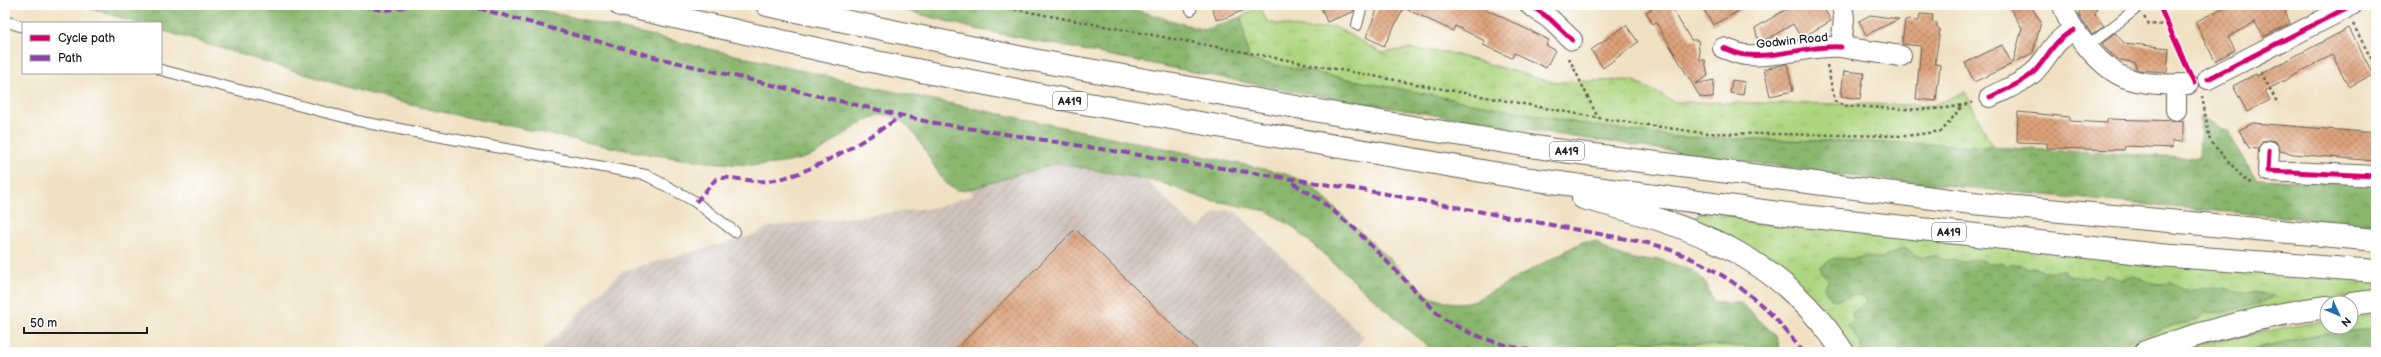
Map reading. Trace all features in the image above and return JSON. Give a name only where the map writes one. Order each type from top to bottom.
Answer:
[{"type":"highway","name":"A419","points":[[621,5],[866,60],[1077,102],[1523,178],[1794,215],[2159,255],[2376,271]]},
{"type":"highway","name":"A419","points":[[766,5],[1063,66],[1381,122],[1554,150],[1972,203],[2376,240]]},
{"type":"highway","name":"A419","points":[[1523,178],[1567,194],[1671,222],[1736,251],[1774,277],[1797,297],[1833,336],[1843,352]]},
{"type":"highway","points":[[2359,303],[2376,301]]},
{"type":"highway","points":[[2145,352],[2197,334],[2291,312],[2319,308]]},
{"type":"street","points":[[1530,5],[1550,19],[1572,40]]},
{"type":"street","name":"Godwin Road","points":[[1835,46],[1844,18],[1842,5]]},
{"type":"street","points":[[2064,5],[2074,30],[2088,46],[2120,76],[2144,83],[2191,83],[2351,12]]},
{"type":"street","points":[[1990,97],[2019,83],[2033,73],[2058,40],[2074,30]]},
{"type":"street","name":"Godwin Road","points":[[1723,48],[1746,55],[1769,55],[1835,46],[1901,56]]},
{"type":"street","points":[[2176,110],[2191,83]]},
{"type":"street","points":[[2269,151],[2268,171],[2376,176]]},
{"type":"lane","points":[[1357,25],[1362,5]]},
{"type":"lane","points":[[2088,46],[2137,8]]},
{"type":"lane","points":[[5,21],[22,27]]},
{"type":"lane","points":[[162,70],[367,123],[646,175],[694,201],[735,232]]},
{"type":"path","points":[[991,5],[1599,118],[1703,133],[1906,136],[1942,132],[1962,106]]},
{"type":"path","points":[[2159,5],[2191,83]]},
{"type":"path","points":[[2137,8],[2149,24],[2168,25]]},
{"type":"path","points":[[2351,12],[2376,68]]},
{"type":"path","points":[[1572,40],[1566,46],[1570,52],[1569,58],[1599,118]]},
{"type":"path","points":[[1835,46],[1827,71],[1835,101],[1844,106],[1934,109],[1962,106],[1990,97]]},
{"type":"path","points":[[2258,66],[2278,104]]},
{"type":"shaded area","points":[[1057,163],[1145,179],[1192,225],[1200,228],[1217,212],[1226,210],[1236,212],[1364,337],[1353,350],[1354,352],[540,352],[622,271],[758,234],[767,227],[938,207],[973,195],[970,189]]},
{"type":"green space","points":[[80,5],[519,5],[895,92],[1283,173],[1308,183],[1430,297],[1442,301],[1458,303],[1476,300],[1582,242],[1596,242],[1614,254],[1638,260],[1659,259],[1694,271],[1706,283],[1713,301],[1718,303],[1741,303],[1776,336],[1781,352],[1770,352],[1753,347],[1622,340],[1595,352],[1434,352],[1293,227],[1267,211],[1205,199],[1160,182],[1057,163],[970,189],[957,190],[948,185],[940,176],[908,126],[896,118],[883,115],[876,116],[868,120],[822,150],[801,159],[754,165],[727,164],[672,158],[591,143],[388,99],[162,30],[162,22],[134,22]]},
{"type":"green space","points":[[885,5],[1082,5],[1107,10],[1119,5],[1204,30],[1241,17],[1249,60],[1576,123],[1673,137],[1933,144],[2199,158],[2201,116],[2229,133],[2256,179],[2376,185],[2376,225],[2127,203],[1840,175],[1526,130],[1290,91],[976,29]]},
{"type":"green space","points":[[1260,6],[1267,22],[1307,29],[1335,27],[1382,53],[1408,49],[1446,52],[1551,82],[1633,80],[1674,102],[1934,105],[1965,92],[1993,148],[1933,144],[1673,137],[1576,123],[1249,60],[1241,17]]},
{"type":"green space","points":[[1699,213],[2376,280],[2376,294],[2359,296],[2319,295],[2319,301],[2151,340],[2117,352],[1854,352],[1846,340],[1805,293],[1778,267],[1750,247],[1697,220],[1696,217]]},
{"type":"green space","points":[[1901,249],[1906,249],[1922,258],[1927,256],[1937,256],[1943,260],[1954,259],[1961,262],[1974,259],[1989,263],[2002,262],[2007,266],[2018,264],[2028,268],[2046,271],[2063,271],[2069,276],[2094,277],[2102,279],[2107,275],[2122,280],[2133,277],[2157,284],[2170,283],[2185,290],[2204,288],[2223,289],[2273,296],[2269,300],[2252,306],[2220,312],[2205,313],[2200,319],[2166,327],[2123,344],[2113,345],[2096,352],[1862,352],[1860,342],[1848,325],[1854,319],[1851,314],[1867,301],[1858,295],[1837,300],[1831,299],[1824,288],[1829,280],[1822,273],[1821,267],[1834,258],[1855,259],[1864,256],[1882,259]]},
{"type":"green space","points":[[2376,315],[2376,329],[2359,330],[2359,316]]},
{"type":"green space","points":[[2319,322],[2319,335],[2329,335],[2264,346],[2246,352],[2181,352],[2210,342]]},
{"type":"green space","points":[[2376,329],[2376,352],[2246,352],[2277,343],[2310,337],[2324,335],[2359,335],[2359,331]]},
{"type":"green space","points":[[1622,340],[1753,347],[1770,352],[1595,352]]},
{"type":"building","points":[[1211,5],[1255,6],[1222,19],[1216,19]]},
{"type":"building","points":[[1320,5],[1355,5],[1353,12],[1327,22]]},
{"type":"building","points":[[1379,5],[1477,5],[1549,40],[1546,45],[1555,50],[1546,68],[1514,53],[1512,58],[1483,45],[1485,41],[1455,26],[1453,31],[1404,8],[1384,46],[1366,37]]},
{"type":"building","points":[[1658,5],[1670,5],[1691,40],[1698,40],[1700,60],[1705,60],[1708,76],[1695,84],[1714,80],[1713,98],[1700,97],[1656,22],[1653,24],[1646,12]]},
{"type":"building","points":[[1701,5],[1750,5],[1713,25]]},
{"type":"building","points":[[1793,5],[1822,5],[1831,21],[1801,38],[1793,24],[1759,44],[1755,28]]},
{"type":"building","points":[[2008,5],[2030,5],[2041,22],[2033,53],[2013,63],[2022,28]]},
{"type":"building","points":[[2081,5],[2097,5],[2095,15],[2104,26],[2092,35],[2079,15]]},
{"type":"building","points":[[2229,5],[2288,5],[2285,12],[2290,23],[2263,37],[2255,22],[2228,37],[2235,50],[2215,61],[2195,22]]},
{"type":"building","points":[[1920,14],[1933,15],[1932,22],[1937,23],[1937,28],[1940,29],[1935,64],[1940,65],[1936,101],[1916,99],[1921,46],[1902,44],[1905,20],[1919,21]]},
{"type":"building","points":[[1870,15],[1899,19],[1866,35],[1859,21]]},
{"type":"building","points":[[1626,25],[1638,42],[1603,68],[1591,50]]},
{"type":"building","points":[[2349,28],[2373,74],[2349,87],[2332,55],[2265,91],[2270,100],[2247,112],[2233,86],[2256,74],[2257,76]]},
{"type":"building","points":[[2115,33],[2124,43],[2169,48],[2167,72],[2139,70],[2136,69],[2136,63],[2116,59],[2101,44]]},
{"type":"building","points":[[2002,45],[2012,64],[1974,82],[1965,63]]},
{"type":"building","points":[[1787,64],[1793,91],[1770,96],[1764,69]]},
{"type":"building","points":[[1844,71],[1864,73],[1860,99],[1841,96]]},
{"type":"building","points":[[1732,80],[1745,82],[1743,95],[1730,93]]},
{"type":"building","points":[[2018,112],[2070,117],[2070,121],[2107,123],[2107,119],[2183,121],[2183,142],[2172,141],[2172,148],[2125,146],[2124,150],[2047,148],[2047,143],[2017,142]]},
{"type":"building","points":[[2253,123],[2376,133],[2376,161],[2294,154],[2280,151],[2276,142],[2270,140],[2263,141],[2258,149],[2249,148],[2239,130]]},
{"type":"building","points":[[1075,229],[1200,352],[953,352]]},
{"type":"marked path","points":[[362,5],[381,10],[398,9],[410,5]]},
{"type":"marked path","points":[[467,5],[658,58],[929,122],[1381,193],[1653,244],[1697,261],[1737,285],[1772,316],[1788,333],[1802,352]]},
{"type":"marked path","points":[[696,202],[716,179],[729,178],[768,181],[802,172],[856,145],[903,115]]},
{"type":"marked path","points":[[1293,183],[1320,200],[1355,229],[1441,317],[1478,336],[1517,348],[1544,352]]},
{"type":"cycle path","points":[[1530,5],[1550,19],[1572,40]]},
{"type":"cycle path","points":[[2159,5],[2194,83]]},
{"type":"cycle path","points":[[2208,79],[2352,5]]},
{"type":"cycle path","points":[[1990,97],[2018,84],[2028,77],[2033,73],[2056,44],[2074,30]]},
{"type":"cycle path","points":[[1723,48],[1746,55],[1770,55],[1817,48],[1841,47]]},
{"type":"cycle path","points":[[2269,151],[2268,171],[2376,176]]}]
